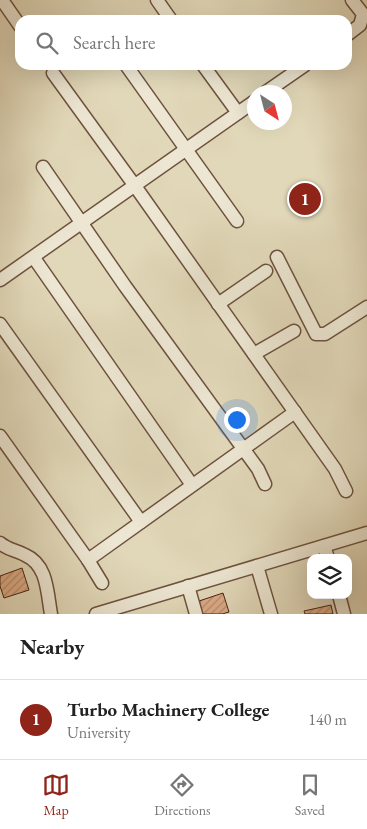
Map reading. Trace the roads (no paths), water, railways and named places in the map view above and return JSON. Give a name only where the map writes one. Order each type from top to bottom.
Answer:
[{"type":"street","points":[[2,0],[15,19]]},
{"type":"street","points":[[157,0],[168,15]]},
{"type":"street","points":[[352,0],[364,14],[360,25],[352,31]]},
{"type":"street","points":[[130,70],[237,221]]},
{"type":"street","points":[[208,70],[238,113]]},
{"type":"street","points":[[276,85],[297,70]]},
{"type":"street","points":[[53,73],[335,469],[346,491]]},
{"type":"street","points":[[0,280],[34,258],[247,106]]},
{"type":"street","points":[[43,167],[125,286],[258,469],[265,484]]},
{"type":"street","points":[[278,257],[316,334],[325,334],[367,307]]},
{"type":"street","points":[[34,258],[192,485]]},
{"type":"street","points":[[218,304],[266,271]]},
{"type":"street","points":[[0,324],[141,522]]},
{"type":"street","points":[[254,354],[294,330]]},
{"type":"street","points":[[88,560],[295,412]]},
{"type":"street","points":[[0,436],[88,560],[102,583]]},
{"type":"street","points":[[96,614],[118,611],[188,586],[257,566],[326,552],[367,533]]},
{"type":"street","points":[[0,543],[6,548],[26,555],[35,561],[45,576],[51,614]]},
{"type":"street","points":[[257,566],[271,614]]},
{"type":"street","points":[[188,586],[196,614]]},
{"type":"street","points":[[339,599],[344,614]]},
{"type":"place","name":"Turbo Machinery College","points":[[305,199]]}]
